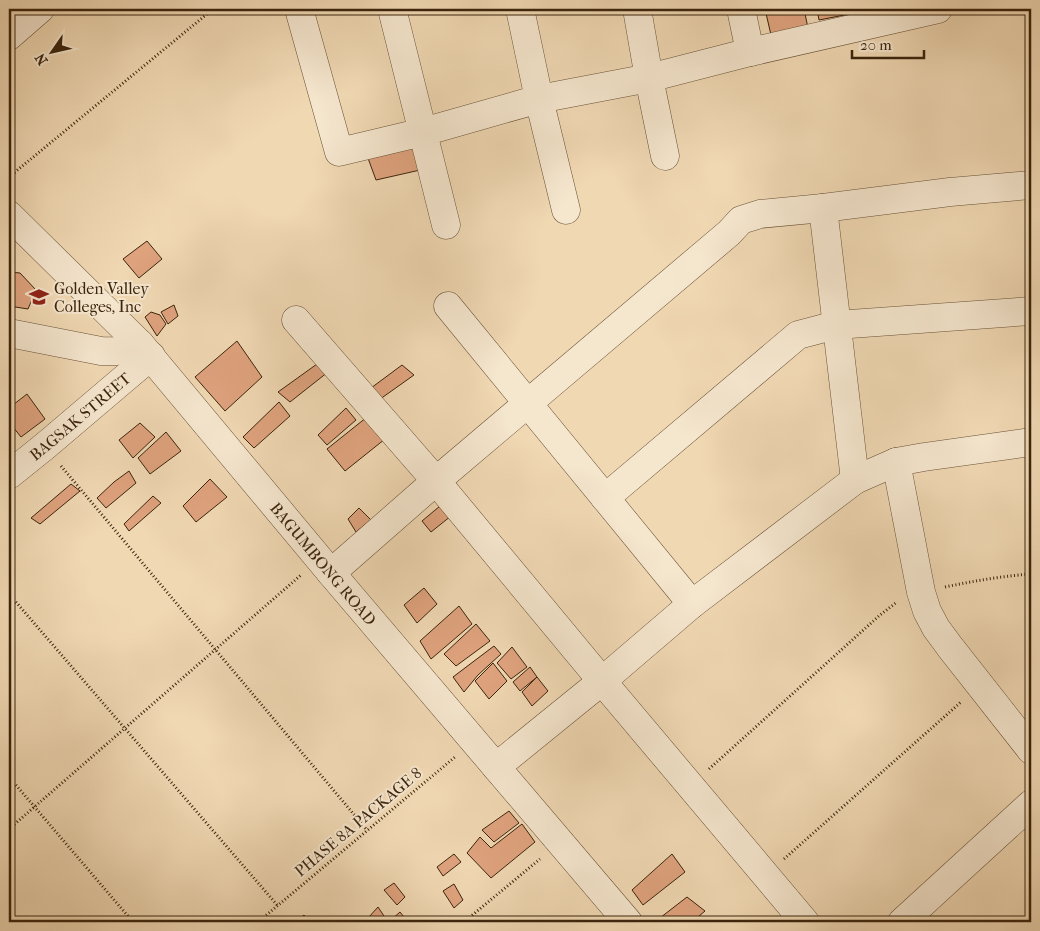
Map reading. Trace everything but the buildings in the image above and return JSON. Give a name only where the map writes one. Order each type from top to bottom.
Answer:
[{"type":"street","points":[[9,36],[40,9]]},
{"type":"street","points":[[299,9],[339,152],[423,132],[540,99],[650,78],[750,52],[938,9]]},
{"type":"street","points":[[392,9],[446,224]]},
{"type":"street","points":[[520,9],[566,210]]},
{"type":"street","points":[[637,9],[665,156]]},
{"type":"street","points":[[741,9],[750,52]]},
{"type":"street","points":[[325,566],[436,481],[741,220],[760,214],[950,192],[1031,185]]},
{"type":"street","points":[[823,208],[855,480]]},
{"type":"street","name":"BAGUMBONG ROAD","points":[[9,215],[145,350],[325,566],[628,922]]},
{"type":"street","points":[[448,306],[692,604]]},
{"type":"street","points":[[605,498],[798,335],[836,325],[1031,311]]},
{"type":"street","points":[[296,320],[436,481],[805,922]]},
{"type":"street","points":[[9,333],[102,351],[145,350]]},
{"type":"street","name":"BAGSAK STREET","points":[[9,475],[45,446],[145,350]]},
{"type":"street","points":[[496,768],[692,604],[855,480],[896,462],[1031,442]]},
{"type":"street","points":[[896,462],[921,592],[927,611],[936,628],[950,647],[1031,750]]},
{"type":"street","points":[[910,920],[1031,804]]},
{"type":"path","points":[[9,177],[213,9]]},
{"type":"path","points":[[45,446],[367,830]]},
{"type":"path","points":[[9,828],[215,650],[325,566]]},
{"type":"path","points":[[691,786],[894,604],[921,592],[975,581],[1031,574]]},
{"type":"path","points":[[9,594],[278,906]]},
{"type":"path","points":[[766,876],[980,685]]},
{"type":"path","name":"PHASE 8A PACKAGE 8","points":[[258,922],[473,741]]},
{"type":"path","points":[[9,776],[133,922]]},
{"type":"path","points":[[464,922],[560,843]]},
{"type":"place","name":"Golden Valley Colleges, Inc","points":[[39,297]]}]
